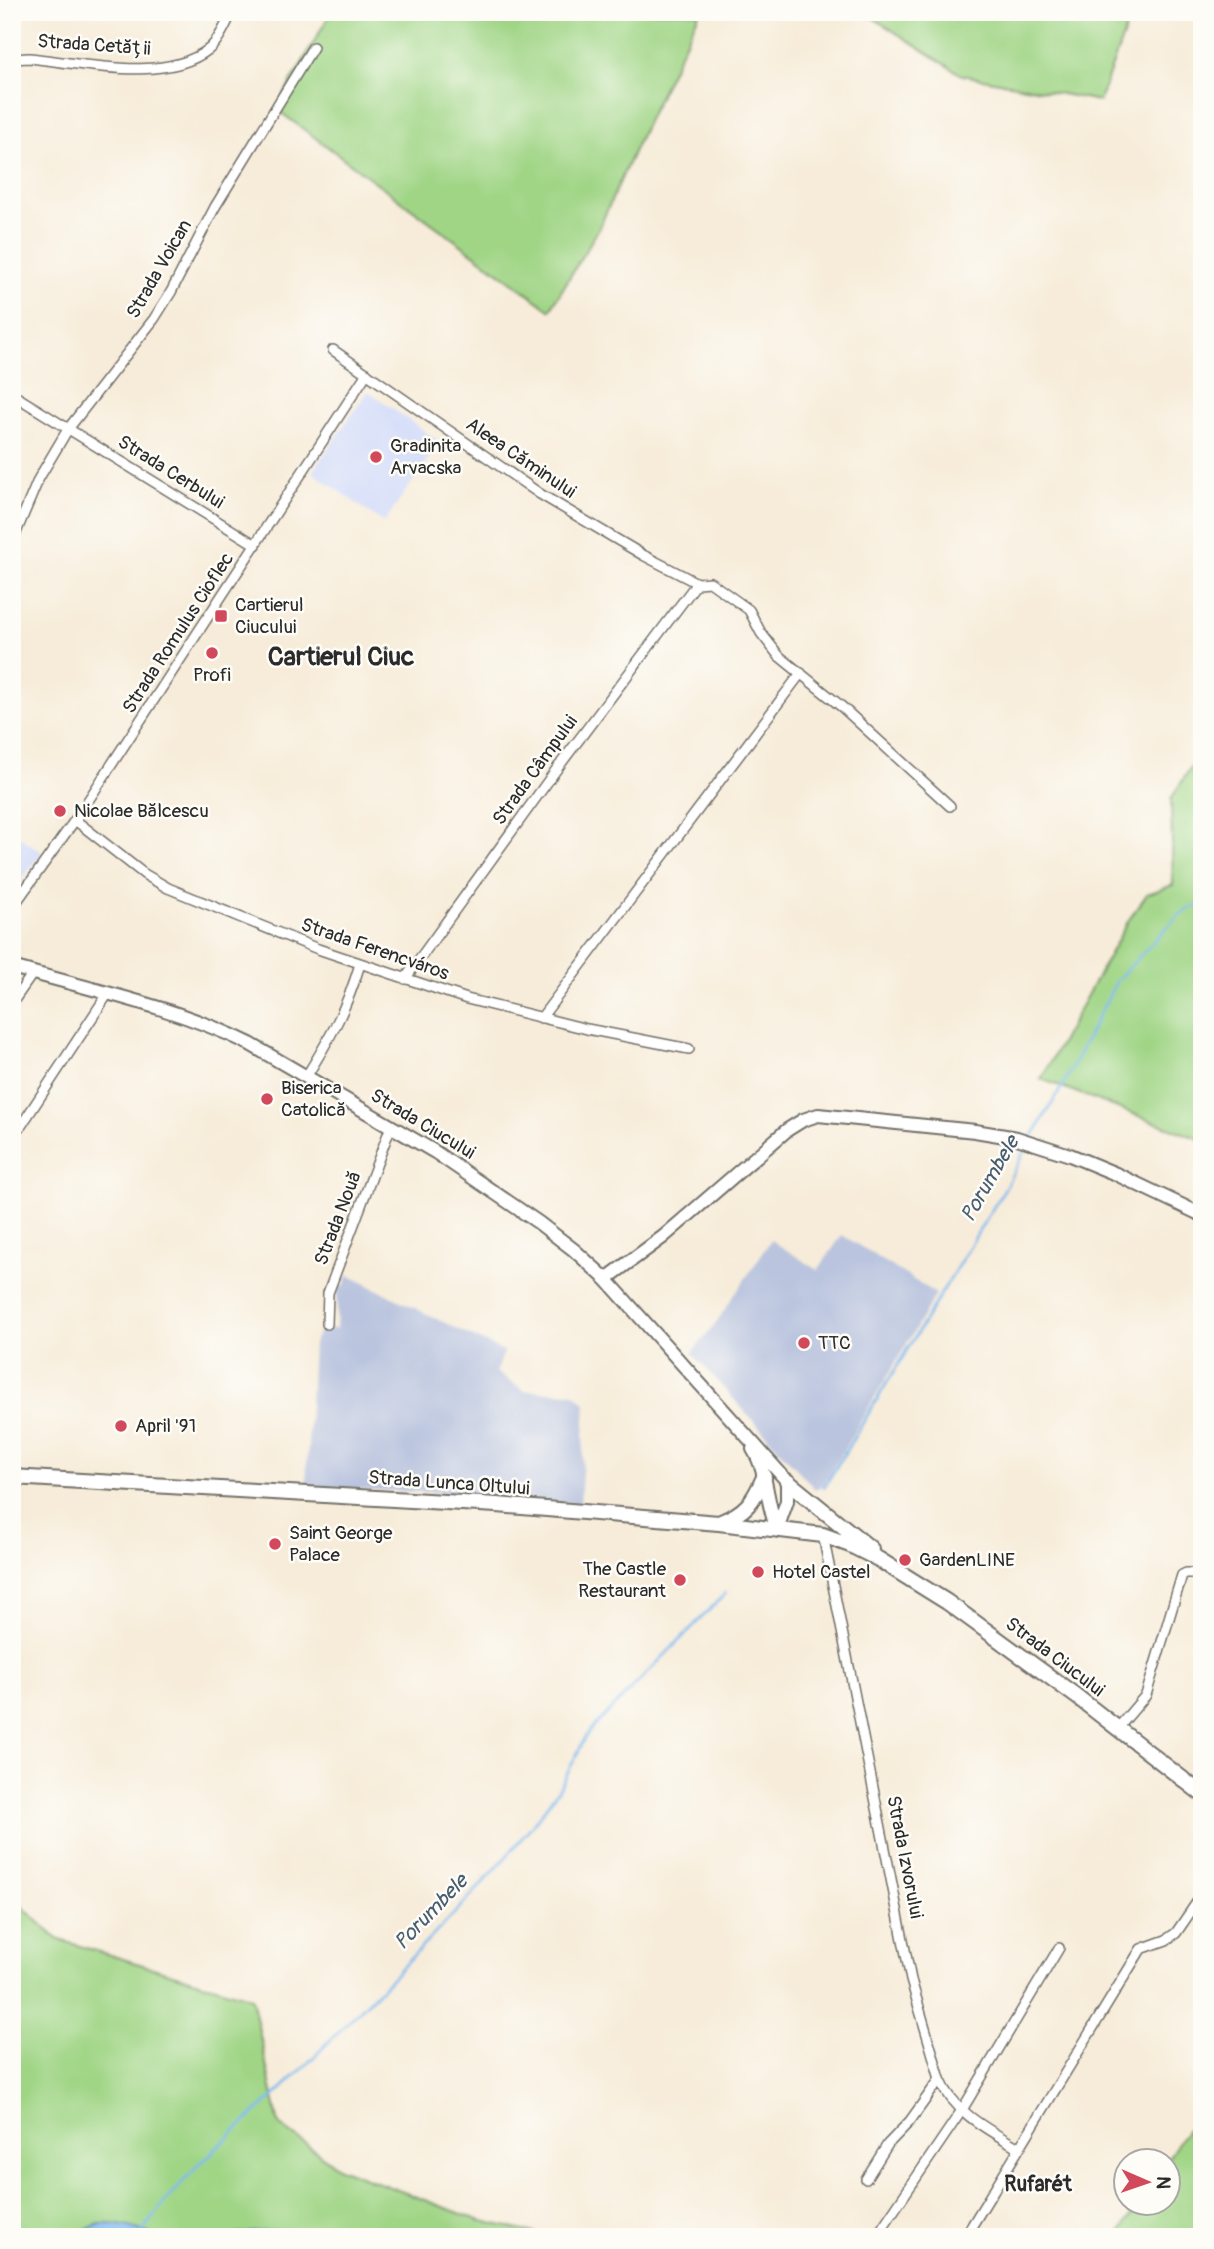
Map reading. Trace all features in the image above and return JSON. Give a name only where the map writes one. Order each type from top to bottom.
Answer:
[{"type":"main road","name":"Strada Ciucului","points":[[12,968],[158,1009],[226,1032],[391,1126],[471,1176],[539,1223],[606,1279],[742,1429]]},
{"type":"main road","points":[[606,1279],[663,1237],[788,1130],[811,1117],[834,1115],[975,1131],[1035,1143],[1116,1174],[1202,1216]]},
{"type":"main road","points":[[742,1429],[758,1457],[777,1528]]},
{"type":"main road","points":[[742,1429],[787,1482],[869,1546],[878,1559]]},
{"type":"main road","name":"Strada Lunca Oltului","points":[[12,1477],[349,1495],[719,1522],[823,1535],[878,1559]]},
{"type":"main road","points":[[719,1522],[744,1510],[764,1477]]},
{"type":"main road","points":[[777,1528],[788,1501],[787,1482]]},
{"type":"main road","name":"Strada Ciucului","points":[[878,1559],[995,1636],[1202,1794]]},
{"type":"street","name":"Strada Cetății","points":[[12,59],[29,58],[142,70],[166,67],[189,60],[211,48],[232,12]]},
{"type":"street","name":"Strada Voican","points":[[12,542],[39,478],[68,429],[160,310],[215,207],[313,47]]},
{"type":"street","name":"Aleea Căminului","points":[[333,350],[540,494],[643,555],[697,583],[710,582],[749,610],[761,633],[779,656],[842,707],[950,806]]},
{"type":"street","name":"Strada Romulus Cioflec","points":[[12,908],[75,820],[367,373]]},
{"type":"street","name":"Strada Cerbului","points":[[12,394],[256,545]]},
{"type":"street","name":"Strada Câmpului","points":[[405,979],[556,770],[697,583]]},
{"type":"street","points":[[541,1018],[801,673]]},
{"type":"street","name":"Strada Ferencváros","points":[[75,820],[144,874],[168,888],[260,927],[462,998],[541,1018],[689,1049]]},
{"type":"street","points":[[306,1077],[345,1007],[360,964]]},
{"type":"street","points":[[12,1003],[33,973]]},
{"type":"street","points":[[22,1126],[107,995]]},
{"type":"street","name":"Strada Nouă","points":[[327,1324],[328,1293],[391,1126]]},
{"type":"street","name":"Strada Izvorului","points":[[823,1535],[911,1980],[940,2079],[961,2110],[1019,2148]]},
{"type":"street","points":[[1118,1728],[1146,1695],[1182,1575],[1202,1573]]},
{"type":"street","points":[[965,2237],[1141,1949],[1166,1940],[1176,1933],[1202,1895]]},
{"type":"street","points":[[876,2237],[961,2110],[1059,1948]]},
{"type":"street","points":[[866,2179],[888,2144],[910,2120],[940,2079]]},
{"type":"shaded area","name":"Gradinita Arvacska","points":[[368,391],[440,442],[384,523],[312,472]]},
{"type":"shaded area","points":[[12,832],[42,852],[12,893]]},
{"type":"shaded area","points":[[842,1235],[936,1294],[823,1485],[815,1489],[692,1353],[714,1326],[771,1240],[818,1270]]},
{"type":"shaded area","points":[[348,1275],[504,1352],[496,1372],[524,1391],[574,1393],[586,1404],[580,1504],[497,1495],[306,1487],[313,1344],[321,1328],[336,1329],[338,1285],[344,1286]]},
{"type":"green space","points":[[331,12],[700,12],[599,228],[550,310],[276,109]]},
{"type":"green space","points":[[864,12],[1132,12],[1099,101],[962,75]]},
{"type":"green space","points":[[1202,749],[1202,1140],[1041,1079],[1128,921],[1147,894],[1173,885],[1171,799]]},
{"type":"green space","points":[[12,1897],[57,1939],[252,1998],[279,2125],[339,2168],[478,2220],[550,2237],[363,2237],[357,2232],[336,2229],[316,2235],[298,2230],[220,2237],[158,2237],[100,2224],[68,2237],[12,2237]]},
{"type":"green space","points":[[1202,2106],[1202,2237],[1118,2237],[1130,2218],[1182,2218],[1182,2148],[1175,2148]]},
{"type":"water","points":[[100,2224],[124,2226],[158,2237],[68,2237]]},
{"type":"water","points":[[336,2229],[351,2231],[363,2237],[220,2237],[268,2231],[298,2230],[320,2233]]},
{"type":"waterway","name":"Porumbele","points":[[1032,1137],[1063,1085],[1117,980],[1178,916],[1190,908],[1202,905]]},
{"type":"waterway","name":"Porumbele","points":[[824,1487],[1005,1188],[1027,1146]]},
{"type":"waterway","name":"Porumbele","points":[[139,2237],[155,2214],[193,2171],[297,2074],[488,1878],[556,1793],[589,1732],[726,1593]]},
{"type":"place","name":"Gradinita Arvacska","points":[[376,457]]},
{"type":"place","name":"Cartierul Ciucului","points":[[221,616]]},
{"type":"place","name":"Profi","points":[[212,653]]},
{"type":"place","name":"Nicolae Bălcescu","points":[[60,811]]},
{"type":"place","name":"Biserica Catolică","points":[[267,1099]]},
{"type":"place","name":"TTC","points":[[804,1343]]},
{"type":"place","name":"April '91","points":[[121,1426]]},
{"type":"place","name":"Saint George Palace","points":[[275,1544]]},
{"type":"place","name":"GardenLINE","points":[[905,1560]]},
{"type":"place","name":"Hotel Castel","points":[[758,1572]]},
{"type":"place","name":"The Castle Restaurant","points":[[680,1580]]},
{"type":"district","name":"Cartierul Ciuc","points":[[341,657]]},
{"type":"district","name":"Rufarét","points":[[1038,2184]]}]
